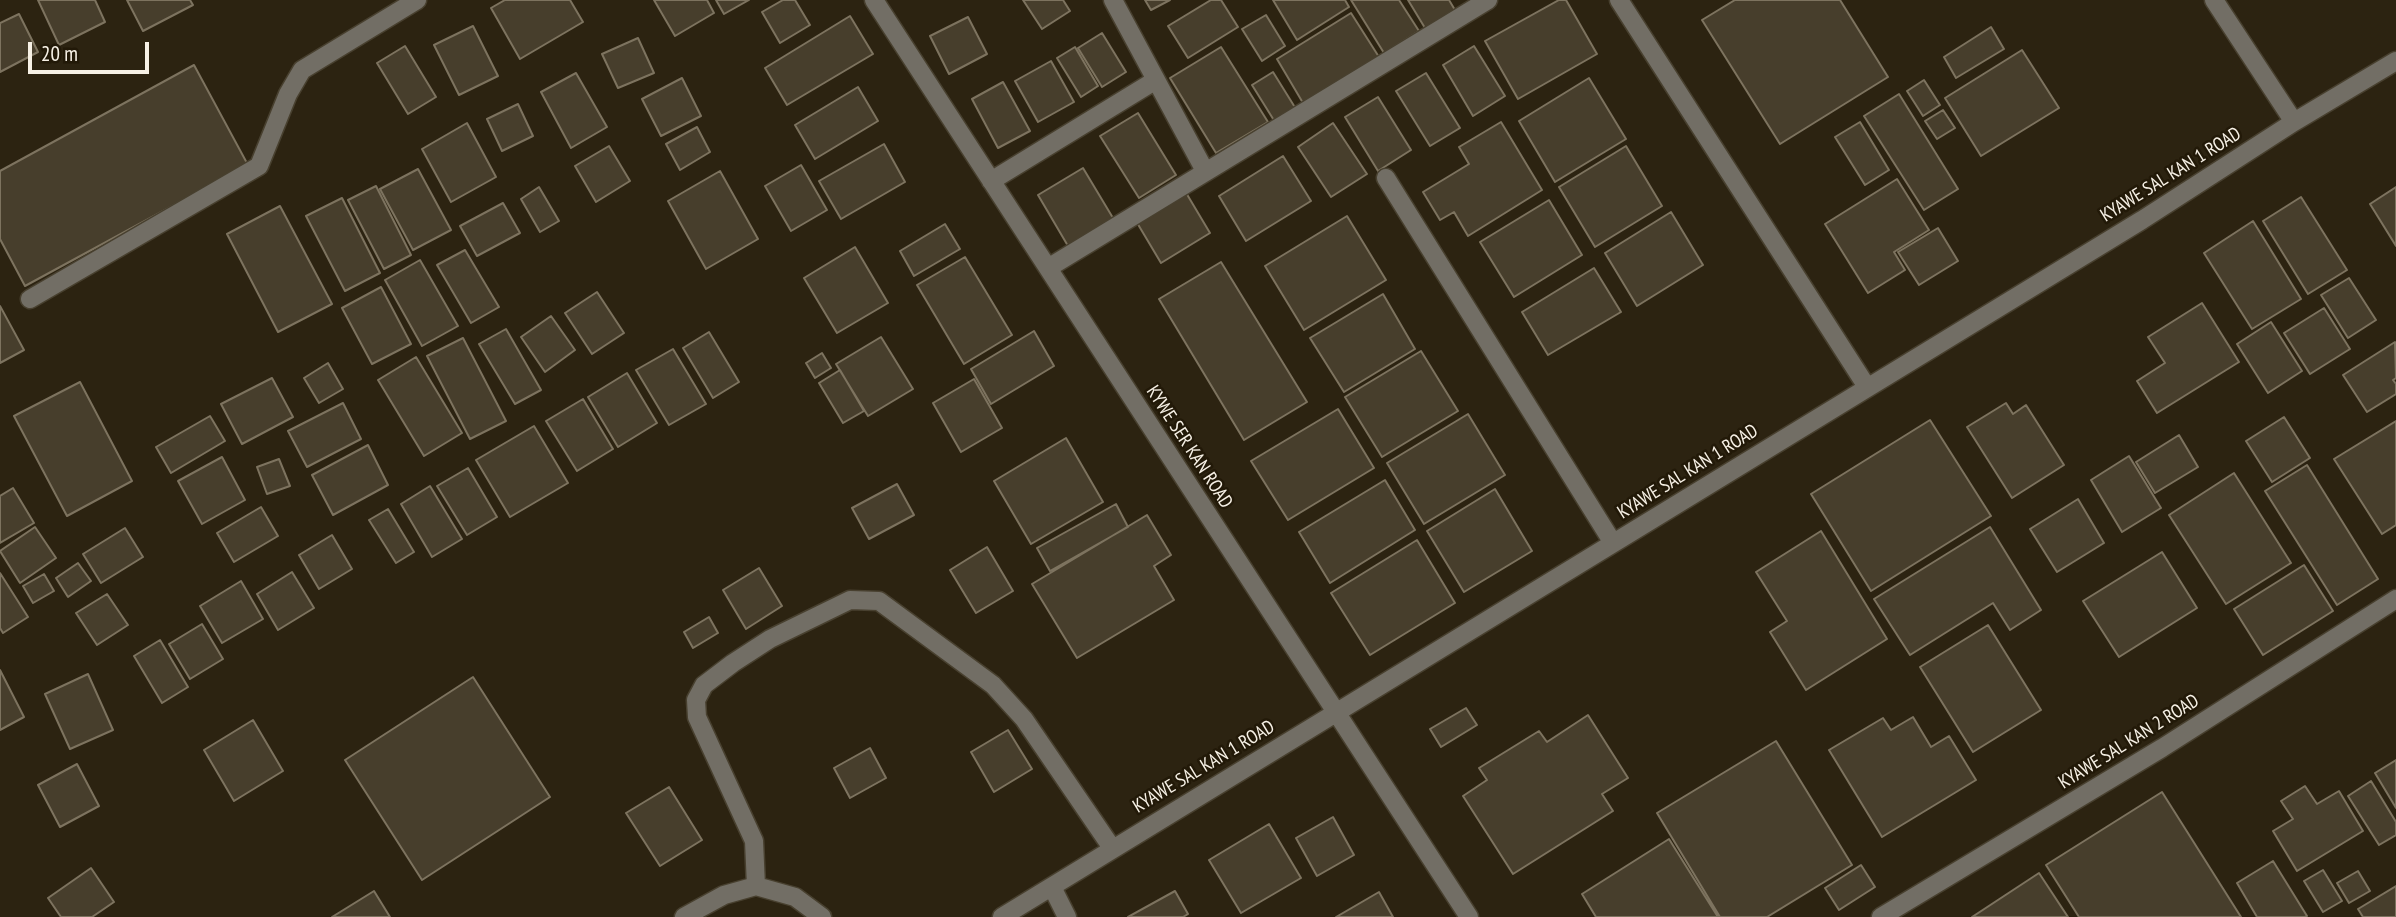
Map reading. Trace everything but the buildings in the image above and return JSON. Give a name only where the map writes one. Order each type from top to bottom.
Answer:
[{"type":"street","points":[[30,299],[259,166],[288,94],[302,70],[417,0]]},
{"type":"street","name":"KYWE SER KAN ROAD","points":[[874,0],[1469,917]]},
{"type":"street","points":[[1114,0],[1205,171]]},
{"type":"street","points":[[1048,268],[1488,0]]},
{"type":"street","points":[[1619,0],[1867,387]]},
{"type":"street","points":[[2214,0],[2294,122]]},
{"type":"street","name":"KYAWE SAL KAN 1 ROAD","points":[[1002,917],[2142,220],[2294,122],[2396,61]]},
{"type":"street","points":[[991,181],[1156,80]]},
{"type":"street","points":[[1386,178],[1613,543]]},
{"type":"street","name":"KYAWE SAL KAN 2 ROAD","points":[[1881,917],[2162,748],[2396,599]]},
{"type":"street","points":[[756,886],[754,841],[697,717],[696,700],[704,685],[733,663],[770,639],[850,600],[879,601],[993,685],[1024,719],[1112,848]]},
{"type":"street","points":[[684,917],[724,895],[756,886],[795,897],[822,917]]},
{"type":"street","points":[[1052,887],[1067,917]]}]
